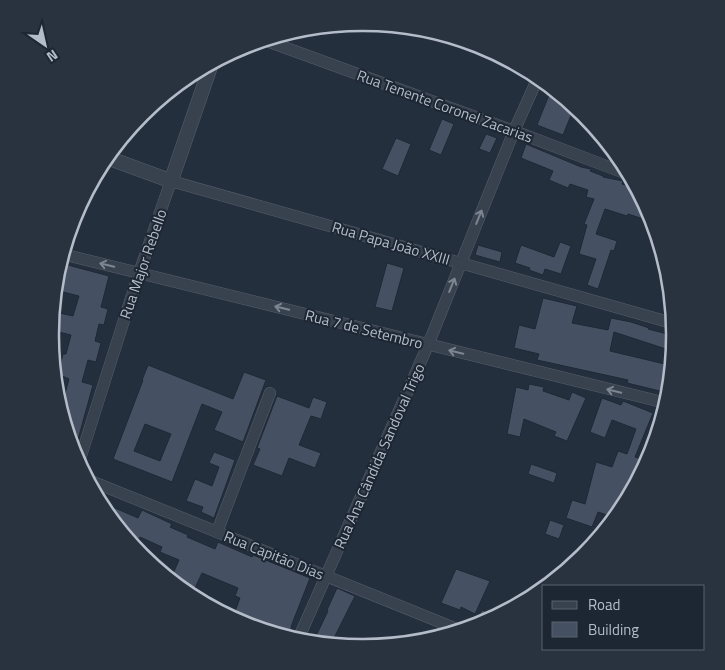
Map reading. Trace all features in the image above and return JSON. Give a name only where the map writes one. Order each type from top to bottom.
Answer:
[{"type":"street","name":"Rua Tenente Coronel Zacarias","points":[[274,45],[618,170]]},
{"type":"street","name":"Rua Major Rebello","points":[[82,452],[139,273],[208,74]]},
{"type":"street","name":"Rua Ana Cândida Sandoval Trigo","points":[[301,633],[428,345],[514,131],[535,85]]},
{"type":"street","name":"Rua Papa João XXIII","points":[[114,161],[171,181],[666,321]]},
{"type":"street","name":"Rua 7 de Setembro","points":[[69,256],[659,401]]},
{"type":"street","points":[[217,532],[270,393]]},
{"type":"street","name":"Rua Capitão Dias","points":[[97,484],[449,626]]},
{"type":"building","points":[[549,95],[571,115],[563,135],[537,125]]},
{"type":"building","points":[[442,119],[454,124],[441,155],[429,150]]},
{"type":"building","points":[[486,134],[497,138],[490,153],[479,149]]},
{"type":"building","points":[[396,138],[411,144],[398,176],[382,169]]},
{"type":"building","points":[[526,144],[581,167],[591,169],[590,171],[603,177],[623,181],[622,184],[627,186],[643,219],[605,209],[596,234],[617,241],[614,251],[611,250],[598,289],[587,285],[596,259],[579,254],[587,225],[584,224],[594,199],[586,197],[588,190],[570,184],[568,188],[549,180],[553,171],[521,158]]},
{"type":"building","points":[[560,242],[571,246],[561,274],[545,269],[543,275],[515,263],[521,245],[554,257]]},
{"type":"building","points":[[478,245],[502,252],[500,262],[475,255]]},
{"type":"building","points":[[387,263],[404,268],[392,311],[375,307]]},
{"type":"building","points":[[67,265],[109,276],[101,307],[108,309],[104,325],[99,324],[95,341],[101,343],[96,362],[88,360],[82,382],[93,385],[78,440],[65,394],[69,379],[61,375],[60,366],[63,354],[66,354],[71,335],[59,332],[59,315],[59,313],[73,316],[79,296],[62,292]]},
{"type":"building","points":[[543,298],[577,306],[572,323],[608,330],[611,318],[631,322],[666,334],[666,349],[614,332],[610,351],[665,364],[661,391],[627,383],[628,380],[537,360],[539,354],[514,348],[519,325],[535,329]]},
{"type":"building","points":[[148,365],[233,399],[244,372],[266,380],[243,442],[214,430],[222,412],[202,404],[172,482],[113,459]],"holes":[[[145,424],[171,434],[160,461],[134,451]]]},
{"type":"building","points":[[529,384],[544,387],[543,391],[569,400],[572,392],[586,398],[567,441],[554,436],[556,432],[524,419],[520,437],[507,434],[516,387],[528,390]]},
{"type":"building","points":[[277,396],[309,408],[313,397],[327,402],[321,419],[311,416],[299,445],[321,453],[315,468],[289,458],[282,476],[253,465],[260,449],[257,448]]},
{"type":"building","points":[[602,398],[621,405],[623,401],[653,413],[635,457],[640,459],[626,487],[607,515],[598,512],[592,527],[566,518],[572,500],[585,504],[596,462],[612,467],[618,451],[627,454],[636,429],[612,420],[605,438],[590,432]]},
{"type":"building","points":[[214,452],[235,460],[214,518],[201,512],[203,507],[186,501],[195,479],[212,486],[219,467],[209,463]]},
{"type":"building","points":[[531,464],[557,473],[554,483],[528,474]]},
{"type":"building","points":[[112,507],[138,518],[142,510],[172,524],[170,527],[188,535],[187,537],[215,549],[218,542],[252,557],[253,555],[310,578],[291,630],[265,623],[235,611],[240,598],[235,596],[238,588],[202,573],[195,588],[192,586],[174,572],[179,560],[160,552],[162,547],[140,537],[139,540]]},
{"type":"building","points":[[550,520],[564,525],[559,539],[545,534]]},
{"type":"building","points":[[456,569],[490,581],[475,614],[461,607],[460,610],[441,603]]},
{"type":"building","points":[[337,588],[355,596],[334,637],[316,635]]},
{"type":"building","points":[[482,610],[487,612],[479,616]]}]
